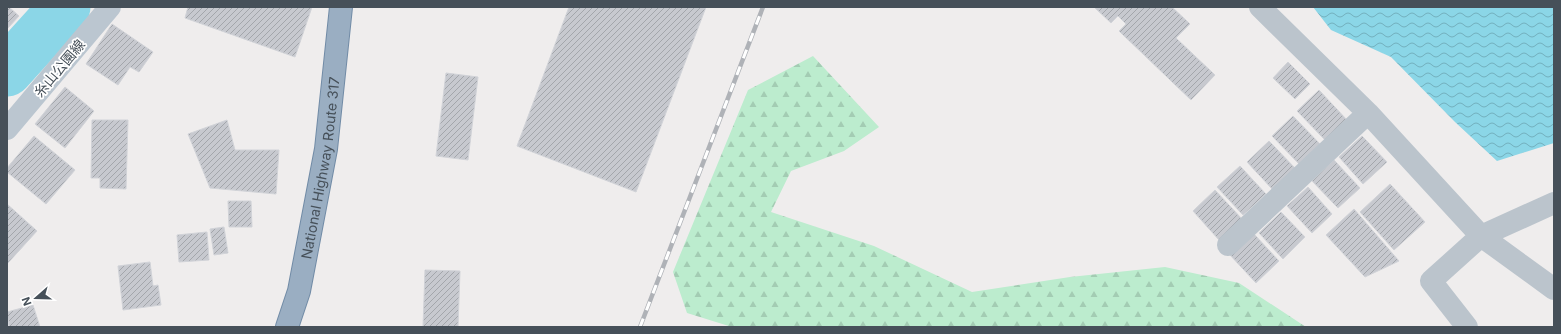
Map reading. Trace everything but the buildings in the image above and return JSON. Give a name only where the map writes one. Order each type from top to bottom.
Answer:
[{"type":"highway","name":"National Highway Route 317","points":[[287,327],[299,291],[326,149],[341,7]]},
{"type":"main road","name":"糸山公園線","points":[[7,129],[110,7]]},
{"type":"street","points":[[1260,7],[1368,113],[1480,236],[1554,289]]},
{"type":"street","points":[[1228,245],[1368,113]]},
{"type":"street","points":[[1467,327],[1431,281],[1480,236],[1554,203]]},
{"type":"green space","points":[[813,56],[879,127],[844,151],[791,171],[771,212],[874,246],[972,292],[1070,277],[1165,267],[1239,283],[1306,327],[732,327],[687,313],[673,272],[748,90]]},
{"type":"water","points":[[1313,7],[1554,7],[1554,143],[1497,161],[1455,122],[1391,57],[1331,30]]},
{"type":"waterway","points":[[7,71],[65,7]]},
{"type":"railway","points":[[640,327],[763,7]]}]
